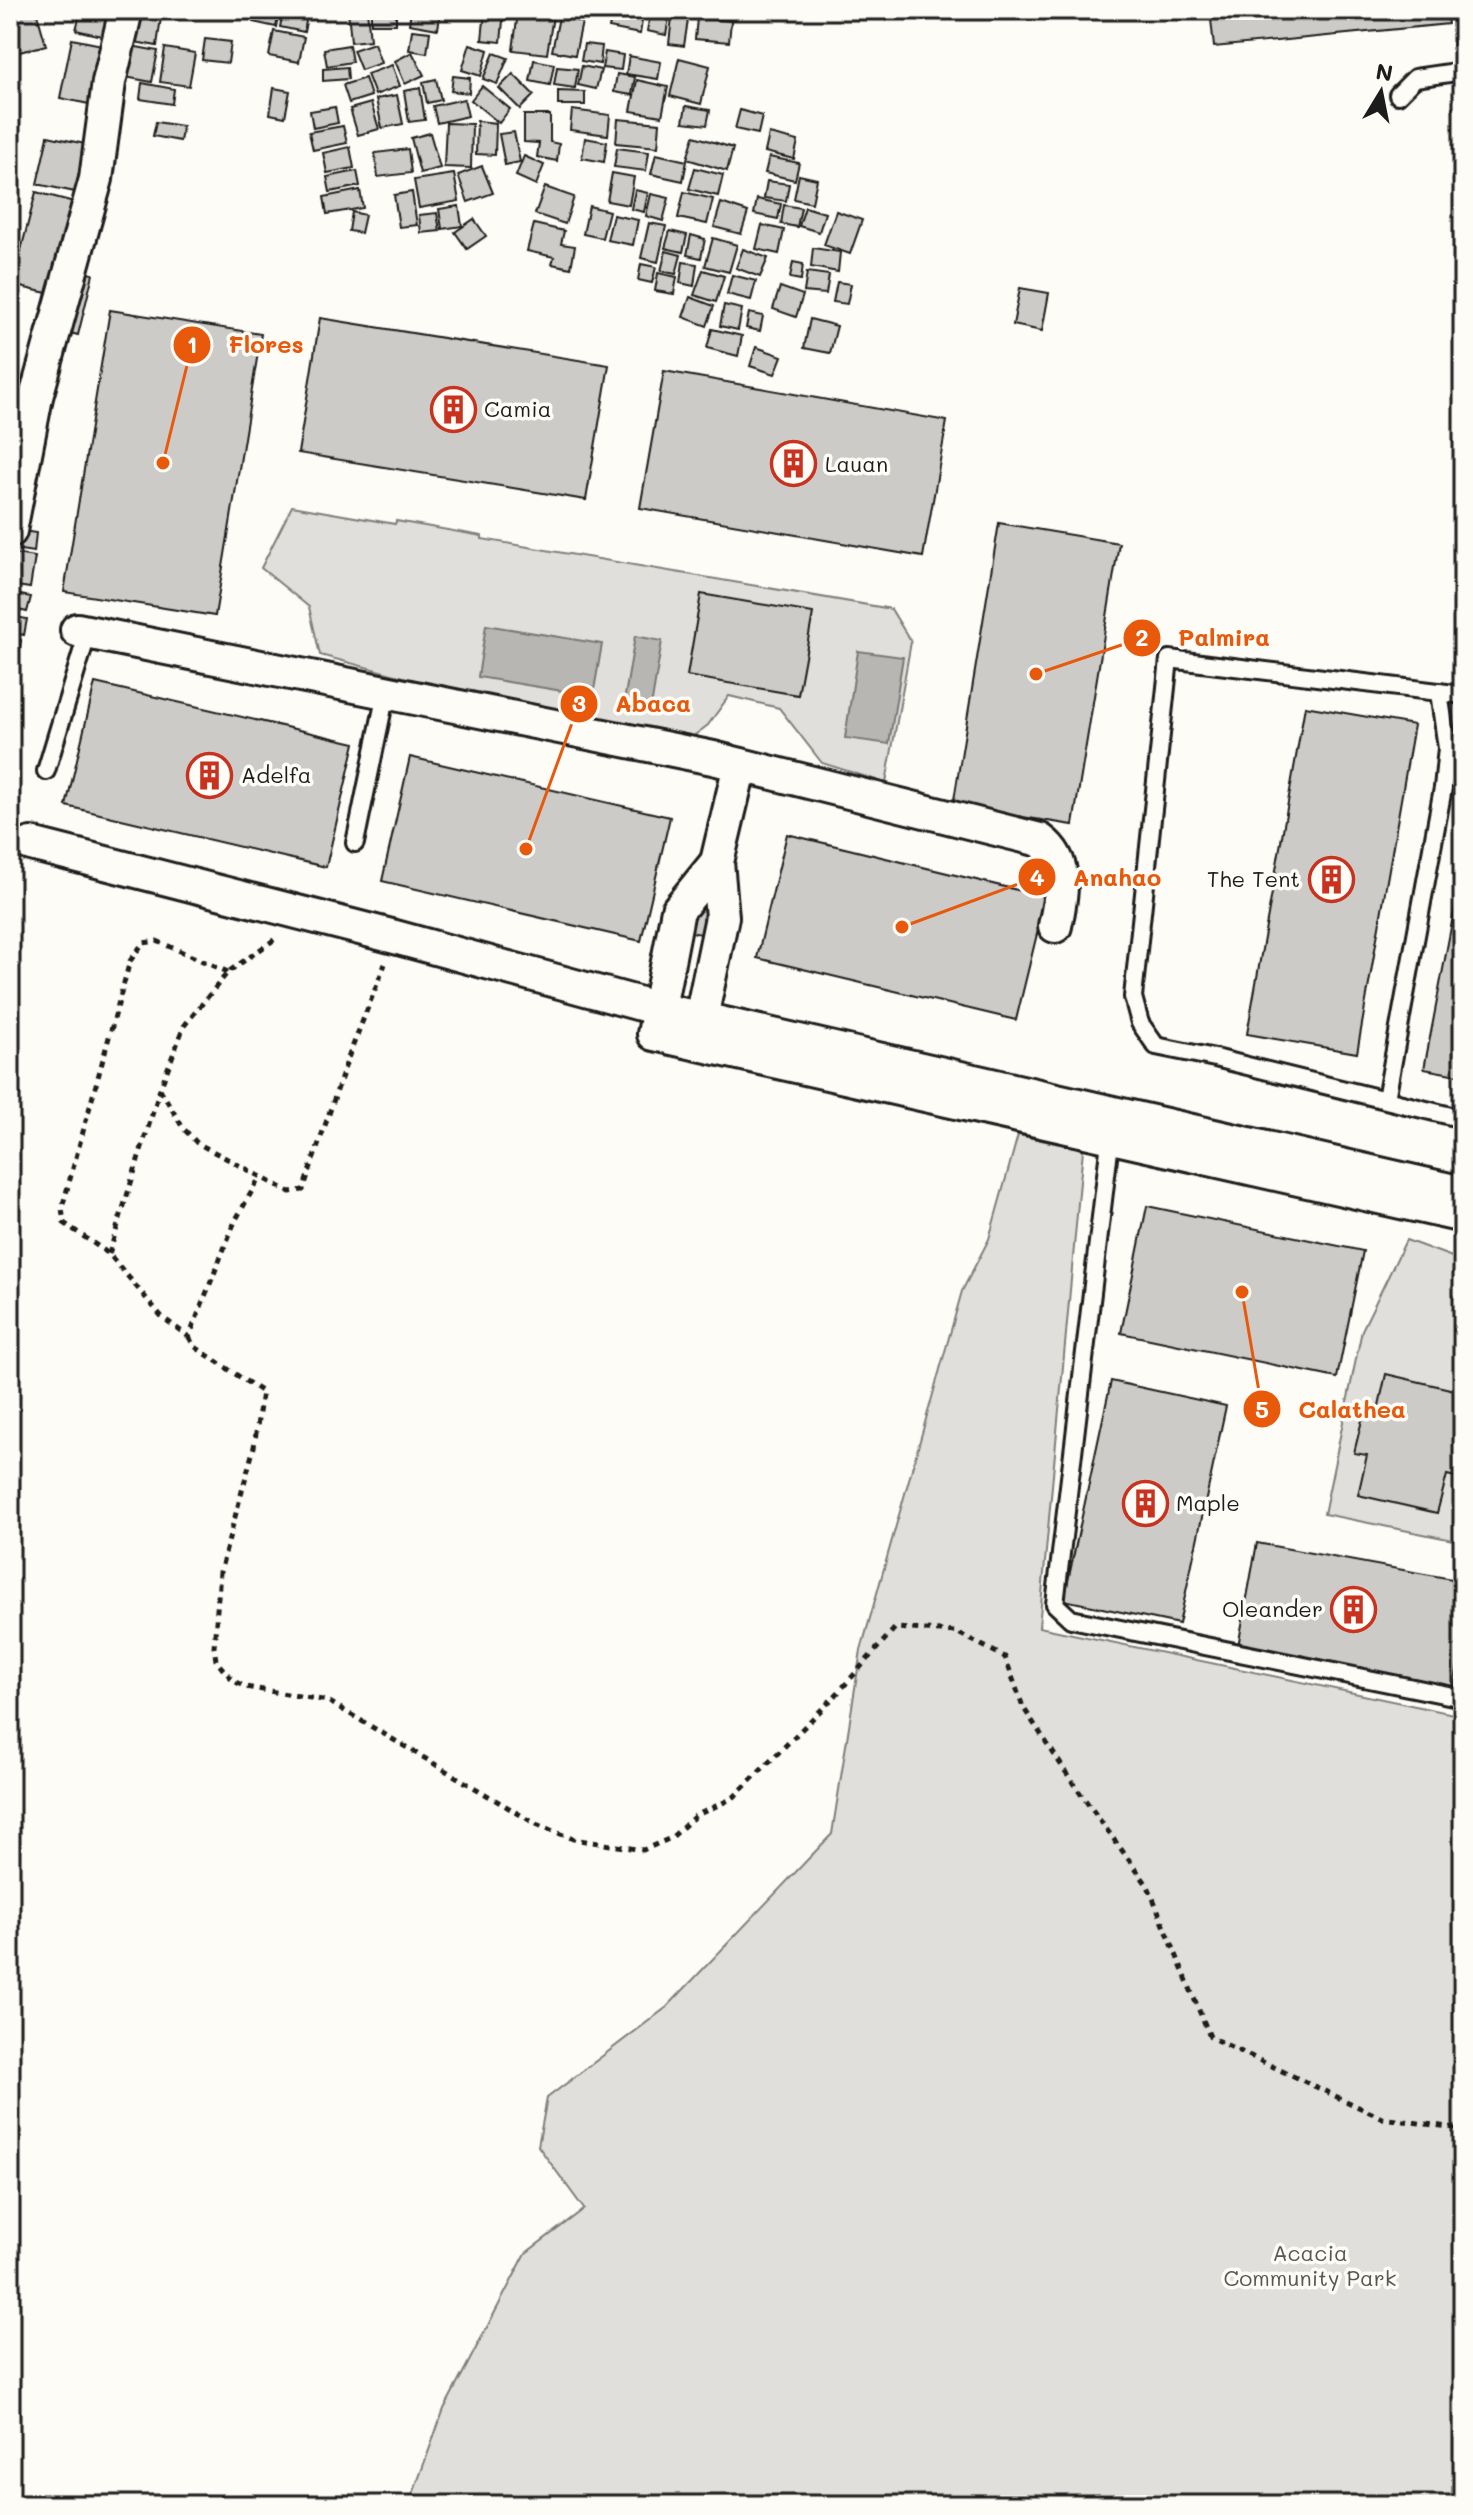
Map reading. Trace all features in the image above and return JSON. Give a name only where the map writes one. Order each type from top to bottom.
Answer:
[{"type":"street","points":[[10,531],[36,397],[96,179],[109,82],[126,10]]},
{"type":"street","points":[[82,631],[740,765],[1040,840],[1050,848],[1059,865],[1062,885],[1055,926]]},
{"type":"street","points":[[701,1018],[722,917],[717,862],[740,765]]},
{"type":"street","points":[[31,844],[395,937],[659,1009],[1112,1123],[1365,1182],[1463,1216]]},
{"type":"street","points":[[717,862],[678,910],[654,1034],[1112,1123]]},
{"type":"street","points":[[1365,1182],[1463,1193]]},
{"type":"lane","points":[[1398,95],[1415,78],[1463,71]]},
{"type":"lane","points":[[46,771],[82,631]]},
{"type":"lane","points":[[1463,695],[1169,659],[1133,997],[1140,1023],[1156,1046],[1463,1119]]},
{"type":"lane","points":[[1386,1099],[1443,788],[1447,748],[1439,692]]},
{"type":"lane","points":[[355,843],[386,693]]},
{"type":"lane","points":[[1112,1123],[1055,1604],[1071,1619],[1463,1698]]},
{"type":"path","points":[[109,1254],[160,1089],[184,1026],[228,972],[308,915]]},
{"type":"path","points":[[160,1089],[183,1128],[197,1143],[290,1192],[303,1190],[348,1058],[395,937]]},
{"type":"path","points":[[228,972],[157,941],[143,943],[130,961],[62,1208],[64,1223],[109,1254],[162,1317],[189,1337],[194,1346],[262,1392],[254,1447],[220,1572],[214,1647],[216,1660],[234,1681],[245,1687],[328,1701],[536,1824],[573,1839],[643,1850],[671,1838],[695,1816],[733,1798],[835,1696],[895,1628],[956,1632],[1005,1657],[1023,1707],[1075,1786],[1148,1886],[1210,2037],[1382,2118],[1463,2129]]},
{"type":"path","points":[[189,1337],[235,1221],[260,1177]]},
{"type":"green space","points":[[292,506],[395,524],[396,521],[482,536],[482,539],[891,609],[911,642],[886,783],[822,763],[779,708],[729,696],[708,725],[687,741],[426,683],[320,655],[309,607],[261,568]]},
{"type":"green space","name":"Acacia Community Park","points":[[1018,1135],[1083,1149],[1039,1627],[1463,1716],[1463,2505],[409,2505],[444,2409],[526,2253],[584,2209],[538,2146],[547,2098],[667,2007],[832,1834],[861,1650],[962,1291],[989,1239]]},
{"type":"green space","points":[[1406,1240],[1463,1261],[1463,1542],[1324,1514],[1362,1330]]},
{"type":"shaded area","points":[[486,625],[602,644],[593,696],[478,677]]},
{"type":"shaded area","points":[[635,636],[662,641],[651,707],[624,702]]},
{"type":"shaded area","points":[[858,651],[903,657],[889,744],[845,738]]},
{"type":"building","points":[[10,10],[36,10],[46,45],[16,53],[10,30]]},
{"type":"building","points":[[81,10],[117,10],[110,38],[76,30]]},
{"type":"building","points":[[135,10],[162,10],[157,46],[129,41]]},
{"type":"building","points":[[255,10],[279,13],[276,27],[253,22]]},
{"type":"building","points":[[348,10],[367,10],[370,40],[351,42]]},
{"type":"building","points":[[371,10],[396,10],[396,24],[371,24]]},
{"type":"building","points":[[411,10],[440,15],[438,29],[409,24]]},
{"type":"building","points":[[485,10],[504,10],[501,42],[482,40]]},
{"type":"building","points":[[613,10],[643,14],[640,34],[609,28]]},
{"type":"building","points":[[1210,10],[1446,10],[1448,24],[1214,47]]},
{"type":"building","points":[[283,12],[307,16],[304,32],[280,27]]},
{"type":"building","points":[[518,12],[553,16],[547,54],[513,50]]},
{"type":"building","points":[[650,15],[669,18],[666,35],[647,31]]},
{"type":"building","points":[[559,17],[582,22],[575,55],[552,51]]},
{"type":"building","points":[[672,17],[688,20],[684,46],[669,44]]},
{"type":"building","points":[[697,18],[731,21],[729,42],[695,39]]},
{"type":"building","points":[[412,30],[430,32],[427,53],[409,50]]},
{"type":"building","points":[[274,31],[304,37],[299,62],[269,56]]},
{"type":"building","points":[[72,39],[102,45],[89,104],[60,98]]},
{"type":"building","points":[[205,39],[231,42],[228,63],[202,60]]},
{"type":"building","points":[[374,43],[381,63],[361,70],[353,50]]},
{"type":"building","points":[[470,44],[488,50],[481,76],[462,70]]},
{"type":"building","points":[[584,44],[602,46],[600,64],[581,61]]},
{"type":"building","points":[[349,45],[352,62],[327,66],[324,49]]},
{"type":"building","points":[[131,46],[158,51],[152,82],[125,77]]},
{"type":"building","points":[[165,48],[195,53],[189,86],[160,82]]},
{"type":"building","points":[[412,52],[424,75],[405,84],[395,61]]},
{"type":"building","points":[[605,52],[623,55],[621,70],[602,68]]},
{"type":"building","points":[[494,53],[508,58],[497,84],[483,79]]},
{"type":"building","points":[[629,56],[661,62],[658,79],[626,74]]},
{"type":"building","points":[[679,58],[710,66],[701,104],[670,96]]},
{"type":"building","points":[[534,60],[554,64],[550,85],[530,81]]},
{"type":"building","points":[[392,65],[400,86],[375,95],[367,74]]},
{"type":"building","points":[[582,66],[601,70],[596,89],[578,85]]},
{"type":"building","points":[[347,67],[348,79],[323,81],[323,69]]},
{"type":"building","points":[[557,67],[578,69],[575,88],[554,85]]},
{"type":"building","points":[[513,74],[534,95],[520,109],[499,88]]},
{"type":"building","points":[[617,74],[635,77],[632,95],[614,92]]},
{"type":"building","points":[[453,76],[470,78],[469,93],[451,91]]},
{"type":"building","points":[[365,78],[371,96],[349,103],[343,85]]},
{"type":"building","points":[[436,79],[441,100],[427,103],[423,82]]},
{"type":"building","points":[[637,80],[668,87],[662,116],[631,111]]},
{"type":"building","points":[[142,83],[174,89],[172,104],[140,99]]},
{"type":"building","points":[[482,86],[510,109],[499,123],[471,100]]},
{"type":"building","points":[[274,88],[290,91],[285,117],[270,114]]},
{"type":"building","points":[[420,88],[425,120],[409,122],[404,91]]},
{"type":"building","points":[[558,91],[585,92],[585,105],[558,105]]},
{"type":"building","points":[[397,95],[403,124],[382,128],[376,99]]},
{"type":"building","points":[[464,99],[468,116],[437,123],[433,106]]},
{"type":"building","points":[[371,103],[379,129],[358,135],[350,109]]},
{"type":"building","points":[[686,106],[710,110],[707,125],[683,122]]},
{"type":"building","points":[[335,107],[338,123],[313,128],[310,111]]},
{"type":"building","points":[[572,110],[610,115],[608,135],[570,130]]},
{"type":"building","points":[[740,110],[762,116],[758,134],[735,129]]},
{"type":"building","points":[[524,115],[550,115],[550,142],[559,144],[557,161],[537,157],[539,143],[524,142]]},
{"type":"building","points":[[618,119],[660,123],[658,147],[616,143]]},
{"type":"building","points":[[477,121],[496,123],[495,155],[476,154]]},
{"type":"building","points":[[156,122],[183,126],[180,141],[153,136]]},
{"type":"building","points":[[446,123],[472,124],[471,168],[444,167]]},
{"type":"building","points":[[343,126],[347,143],[313,150],[309,132]]},
{"type":"building","points":[[514,132],[520,162],[505,165],[499,134]]},
{"type":"building","points":[[430,133],[440,168],[420,173],[411,138]]},
{"type":"building","points":[[769,134],[798,141],[794,159],[765,152]]},
{"type":"building","points":[[48,136],[85,144],[75,192],[37,184]]},
{"type":"building","points":[[694,136],[733,148],[727,171],[687,159]]},
{"type":"building","points":[[585,138],[607,142],[604,162],[582,158]]},
{"type":"building","points":[[350,147],[354,168],[327,173],[323,153]]},
{"type":"building","points":[[617,148],[649,152],[646,171],[614,167]]},
{"type":"building","points":[[408,149],[411,173],[378,177],[375,153]]},
{"type":"building","points":[[656,154],[687,161],[683,181],[651,174]]},
{"type":"building","points":[[524,156],[544,165],[536,185],[516,176]]},
{"type":"building","points":[[769,157],[799,163],[795,180],[765,173]]},
{"type":"building","points":[[482,166],[493,193],[468,202],[458,175]]},
{"type":"building","points":[[695,168],[723,175],[718,196],[689,189]]},
{"type":"building","points":[[357,171],[360,186],[330,192],[327,177]]},
{"type":"building","points":[[612,173],[634,177],[629,205],[607,201]]},
{"type":"building","points":[[454,174],[459,201],[419,208],[414,180]]},
{"type":"building","points":[[799,175],[817,179],[812,203],[794,199]]},
{"type":"building","points":[[767,181],[789,184],[786,201],[764,198]]},
{"type":"building","points":[[545,187],[574,197],[565,224],[535,214]]},
{"type":"building","points":[[360,190],[363,208],[327,214],[324,197]]},
{"type":"building","points":[[635,190],[648,193],[644,212],[631,209]]},
{"type":"building","points":[[36,192],[74,202],[51,294],[12,285]]},
{"type":"building","points":[[412,192],[417,225],[399,227],[394,195]]},
{"type":"building","points":[[684,192],[713,199],[707,224],[678,218]]},
{"type":"building","points":[[651,194],[669,198],[663,221],[646,216]]},
{"type":"building","points":[[757,199],[781,204],[778,219],[754,214]]},
{"type":"building","points":[[721,203],[748,212],[741,234],[714,227]]},
{"type":"building","points":[[784,205],[801,208],[797,227],[781,224]]},
{"type":"building","points":[[459,206],[462,226],[442,229],[439,209]]},
{"type":"building","points":[[589,206],[609,211],[602,238],[583,234]]},
{"type":"building","points":[[805,207],[825,213],[819,232],[799,226]]},
{"type":"building","points":[[836,211],[862,220],[850,254],[824,245]]},
{"type":"building","points":[[352,212],[365,215],[361,233],[349,231]]},
{"type":"building","points":[[437,213],[440,231],[421,233],[419,215]]},
{"type":"building","points":[[613,215],[638,220],[633,245],[607,240]]},
{"type":"building","points":[[474,219],[486,236],[467,249],[455,232]]},
{"type":"building","points":[[649,223],[666,226],[658,262],[641,258]]},
{"type":"building","points":[[534,224],[564,231],[561,244],[575,246],[571,268],[552,264],[554,257],[527,251]]},
{"type":"building","points":[[762,225],[784,230],[779,254],[756,249]]},
{"type":"building","points":[[670,231],[687,235],[683,252],[665,248]]},
{"type":"building","points":[[691,235],[705,239],[701,258],[687,255]]},
{"type":"building","points":[[713,238],[737,245],[729,272],[705,266]]},
{"type":"building","points":[[813,248],[840,252],[838,272],[811,267]]},
{"type":"building","points":[[743,249],[768,258],[760,277],[736,268]]},
{"type":"building","points":[[666,251],[681,255],[676,274],[661,271]]},
{"type":"building","points":[[683,262],[697,264],[694,286],[680,283]]},
{"type":"building","points":[[793,262],[803,264],[801,280],[790,278]]},
{"type":"building","points":[[641,264],[656,267],[652,283],[638,280]]},
{"type":"building","points":[[703,270],[724,276],[716,302],[694,295]]},
{"type":"building","points":[[77,271],[93,274],[78,335],[62,331]]},
{"type":"building","points":[[807,272],[829,275],[826,294],[804,292]]},
{"type":"building","points":[[658,273],[677,277],[674,294],[655,291]]},
{"type":"building","points":[[732,275],[756,281],[751,300],[727,294]]},
{"type":"building","points":[[837,282],[851,284],[847,304],[833,302]]},
{"type":"building","points":[[780,287],[803,295],[796,317],[773,309]]},
{"type":"building","points":[[1020,288],[1049,293],[1042,331],[1013,325]]},
{"type":"building","points":[[690,297],[714,306],[707,326],[683,317]]},
{"type":"building","points":[[724,305],[742,309],[738,330],[720,326]]},
{"type":"building","points":[[110,310],[261,334],[215,616],[64,592]]},
{"type":"building","points":[[749,313],[763,316],[760,331],[746,328]]},
{"type":"building","name":"Camia","points":[[320,318],[609,365],[586,500],[298,453]]},
{"type":"building","points":[[810,319],[837,326],[830,353],[804,348]]},
{"type":"building","points":[[712,329],[742,336],[738,356],[707,348]]},
{"type":"building","points":[[756,347],[782,356],[775,374],[750,366]]},
{"type":"building","name":"Lauan","points":[[664,371],[947,421],[923,557],[640,508]]},
{"type":"building","points":[[999,523],[1119,543],[1073,825],[953,806]]},
{"type":"building","points":[[23,531],[36,533],[34,552],[20,550]]},
{"type":"building","points":[[15,554],[35,557],[30,588],[10,585]]},
{"type":"building","points":[[10,593],[31,597],[27,612],[10,608]]},
{"type":"building","points":[[701,594],[813,613],[798,695],[687,676]]},
{"type":"building","points":[[10,616],[27,619],[24,635],[10,632]]},
{"type":"building","points":[[10,638],[21,640],[16,667],[10,666]]},
{"type":"building","name":"Adelfa","points":[[95,683],[355,743],[326,867],[66,806]]},
{"type":"building","name":"The Tent","points":[[1305,706],[1414,725],[1357,1053],[1247,1034]]},
{"type":"building","points":[[410,757],[670,817],[641,941],[382,881]]},
{"type":"building","points":[[787,834],[1046,897],[1016,1020],[757,958]]},
{"type":"building","points":[[1463,864],[1463,1076],[1424,1069]]},
{"type":"building","points":[[692,904],[707,906],[702,934],[687,932]]},
{"type":"building","points":[[1147,1206],[1363,1251],[1337,1378],[1121,1333]]},
{"type":"building","points":[[1386,1374],[1463,1392],[1455,1438],[1463,1440],[1460,1478],[1447,1475],[1437,1513],[1358,1495],[1367,1455],[1354,1453],[1363,1416],[1376,1419]]},
{"type":"building","name":"Maple","points":[[1111,1381],[1226,1406],[1179,1624],[1064,1600]]},
{"type":"building","name":"Oleander","points":[[1257,1543],[1463,1581],[1463,1637],[1453,1692],[1237,1652]]},
{"type":"place","name":"Camia","points":[[453,409]]},
{"type":"place","name":"Flores","points":[[163,463]]},
{"type":"place","name":"Lauan","points":[[794,464]]},
{"type":"place","name":"Palmira","points":[[1036,674]]},
{"type":"place","name":"Adelfa","points":[[210,775]]},
{"type":"place","name":"Abaca","points":[[526,849]]},
{"type":"place","name":"The Tent","points":[[1331,879]]},
{"type":"place","name":"Anahao","points":[[902,927]]},
{"type":"place","name":"Calathea","points":[[1242,1292]]},
{"type":"place","name":"Maple","points":[[1145,1503]]},
{"type":"place","name":"Oleander","points":[[1354,1609]]}]
